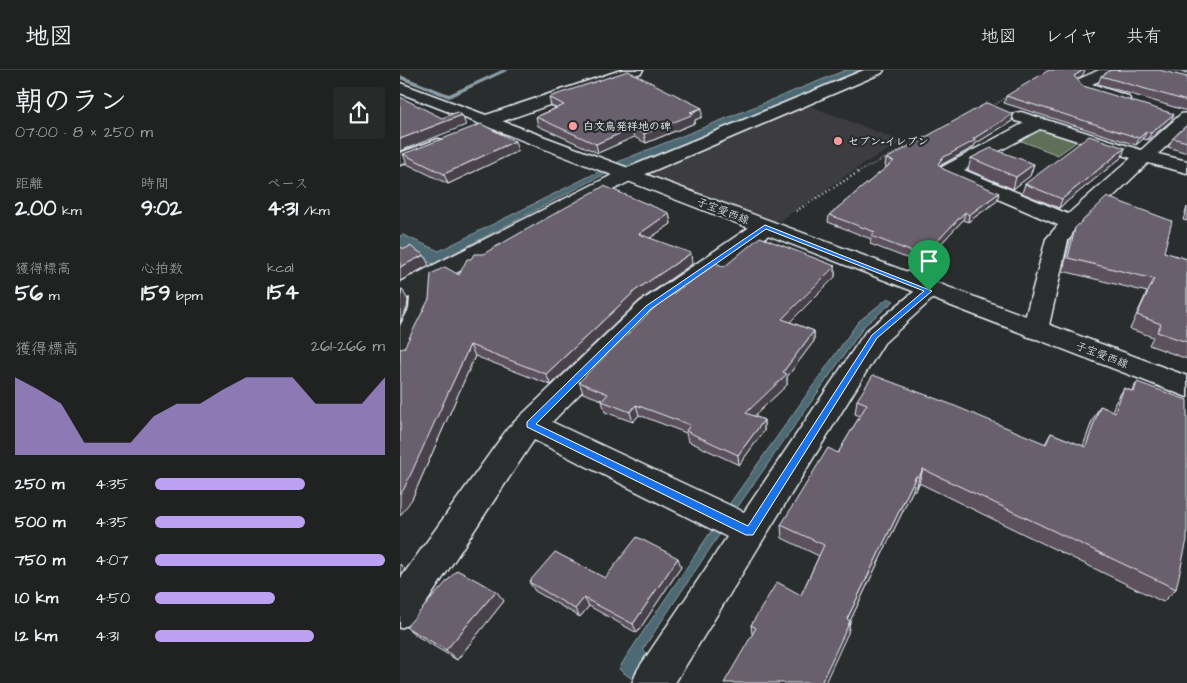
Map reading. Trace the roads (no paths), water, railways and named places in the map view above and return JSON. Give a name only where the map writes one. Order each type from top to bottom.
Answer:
[{"type":"street","points":[[400,159],[489,122],[636,70]]},
{"type":"street","points":[[400,292],[424,282],[616,171],[878,70]]},
{"type":"street","points":[[1112,70],[1082,83],[1087,88],[1141,104]]},
{"type":"street","name":"子宝愛西線","points":[[400,88],[929,291],[1187,387]]},
{"type":"street","points":[[999,105],[1037,123],[1143,156],[1187,167]]},
{"type":"street","points":[[1168,113],[1186,118]]},
{"type":"street","points":[[1035,330],[1057,239],[1071,223],[1186,118]]},
{"type":"street","points":[[1037,123],[949,171],[1071,223]]},
{"type":"street","points":[[400,610],[519,436],[649,308],[768,228]]},
{"type":"street","points":[[400,351],[421,309],[424,282]]},
{"type":"street","points":[[658,673],[733,523],[875,337],[929,291]]},
{"type":"street","points":[[530,425],[733,523]]},
{"type":"water","points":[[846,70],[866,70],[639,165],[601,176],[433,264],[400,251],[400,236],[403,235],[439,251],[620,161]]},
{"type":"water","points":[[888,298],[894,301],[865,325],[741,502],[643,649],[675,683],[637,683],[619,669],[626,657],[733,499],[858,322]]},
{"type":"waterway","points":[[400,77],[449,96],[506,70]]},
{"type":"place","name":"白文鳥発祥地の碑","points":[[573,126]]},
{"type":"place","name":"セブン-イレブン","points":[[838,141]]}]
